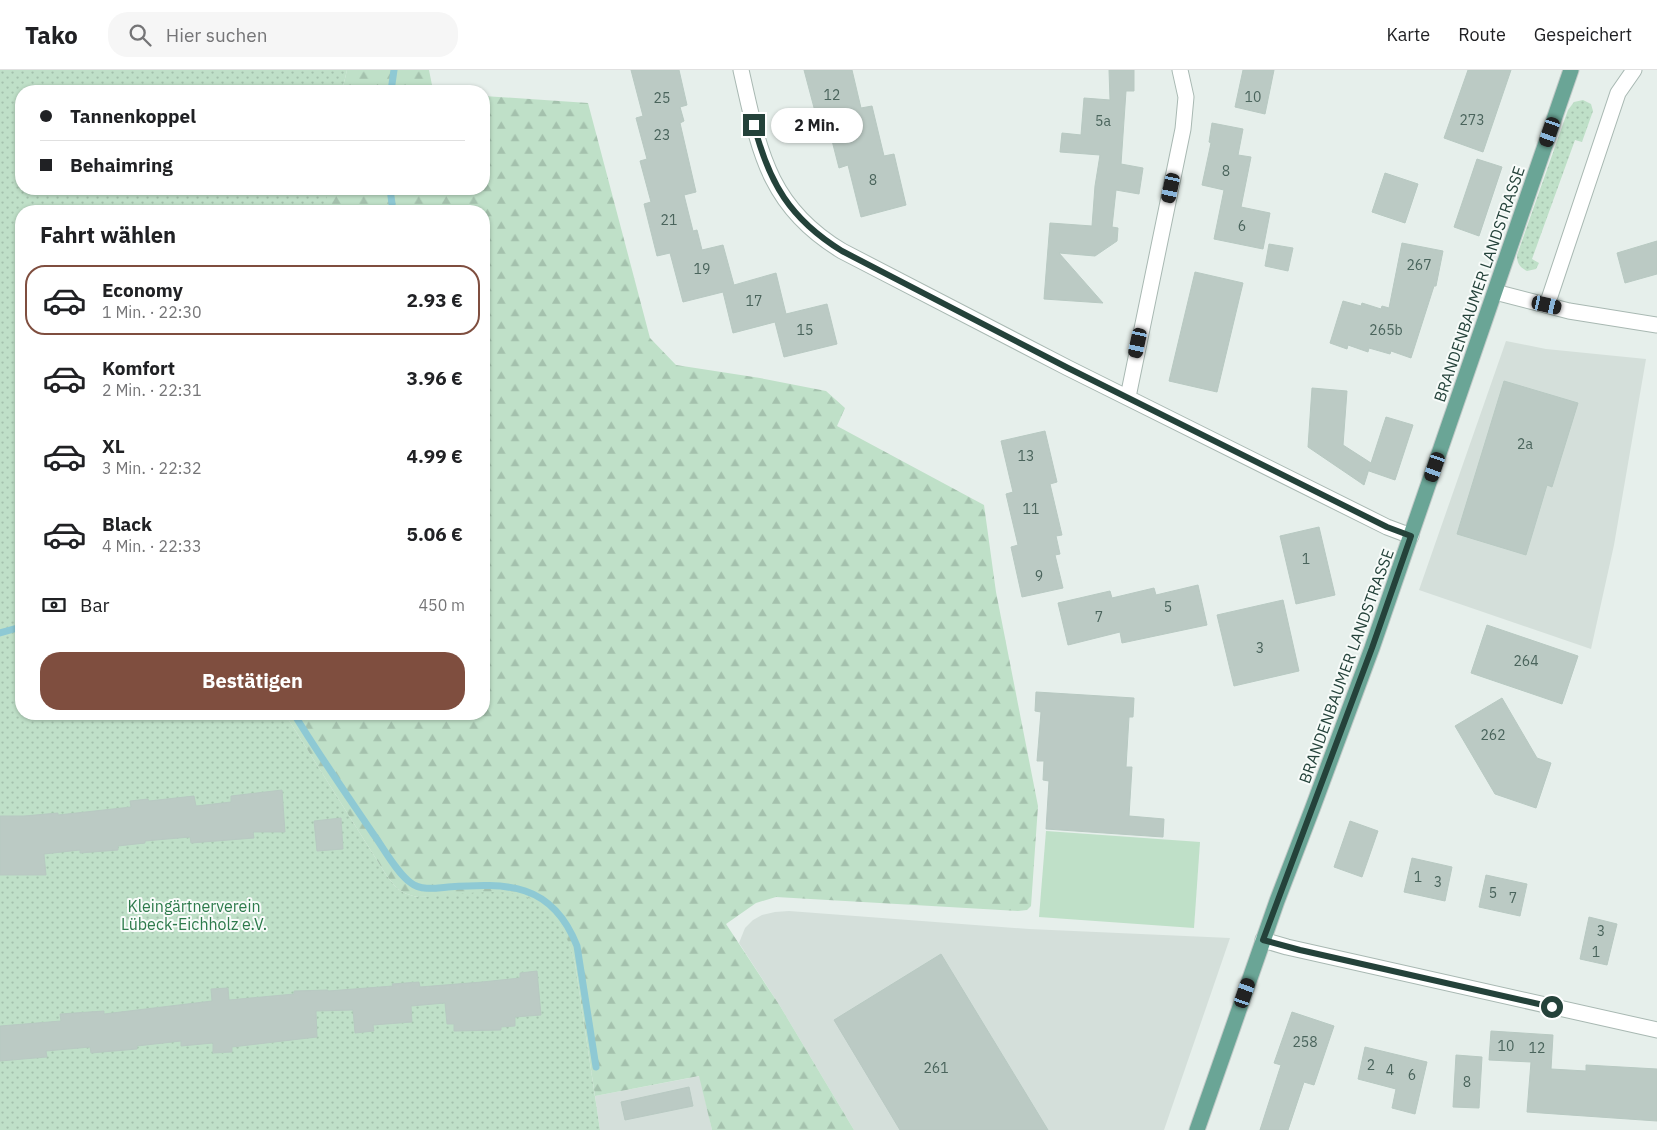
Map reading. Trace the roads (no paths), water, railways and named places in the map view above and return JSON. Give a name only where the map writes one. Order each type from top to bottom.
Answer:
[{"type":"main road","name":"BRANDENBAUMER LANDSTRASSE","points":[[1197,1130],[1263,940],[1372,648],[1571,70]]},
{"type":"street","points":[[741,70],[761,151],[773,182],[806,225],[823,239],[842,251],[1068,368],[1387,527],[1411,536]]},
{"type":"street","points":[[1128,397],[1183,129],[1186,97],[1180,70]]},
{"type":"street","points":[[1547,305],[1618,93],[1634,70]]},
{"type":"street","points":[[1495,292],[1569,311],[1657,325]]},
{"type":"street","points":[[1263,940],[1657,1030]]},
{"type":"waterway","points":[[392,85],[394,70]]},
{"type":"waterway","points":[[391,195],[392,205]]},
{"type":"waterway","points":[[0,633],[15,629]]},
{"type":"waterway","points":[[298,720],[391,860],[406,879],[415,886],[429,888],[508,887],[525,891],[541,898],[555,909],[567,925],[577,946],[596,1067]]},
{"type":"park label","name":"Kleingärtnerverein Lübeck-Eichholz e.V.","points":[[194,915]]}]
